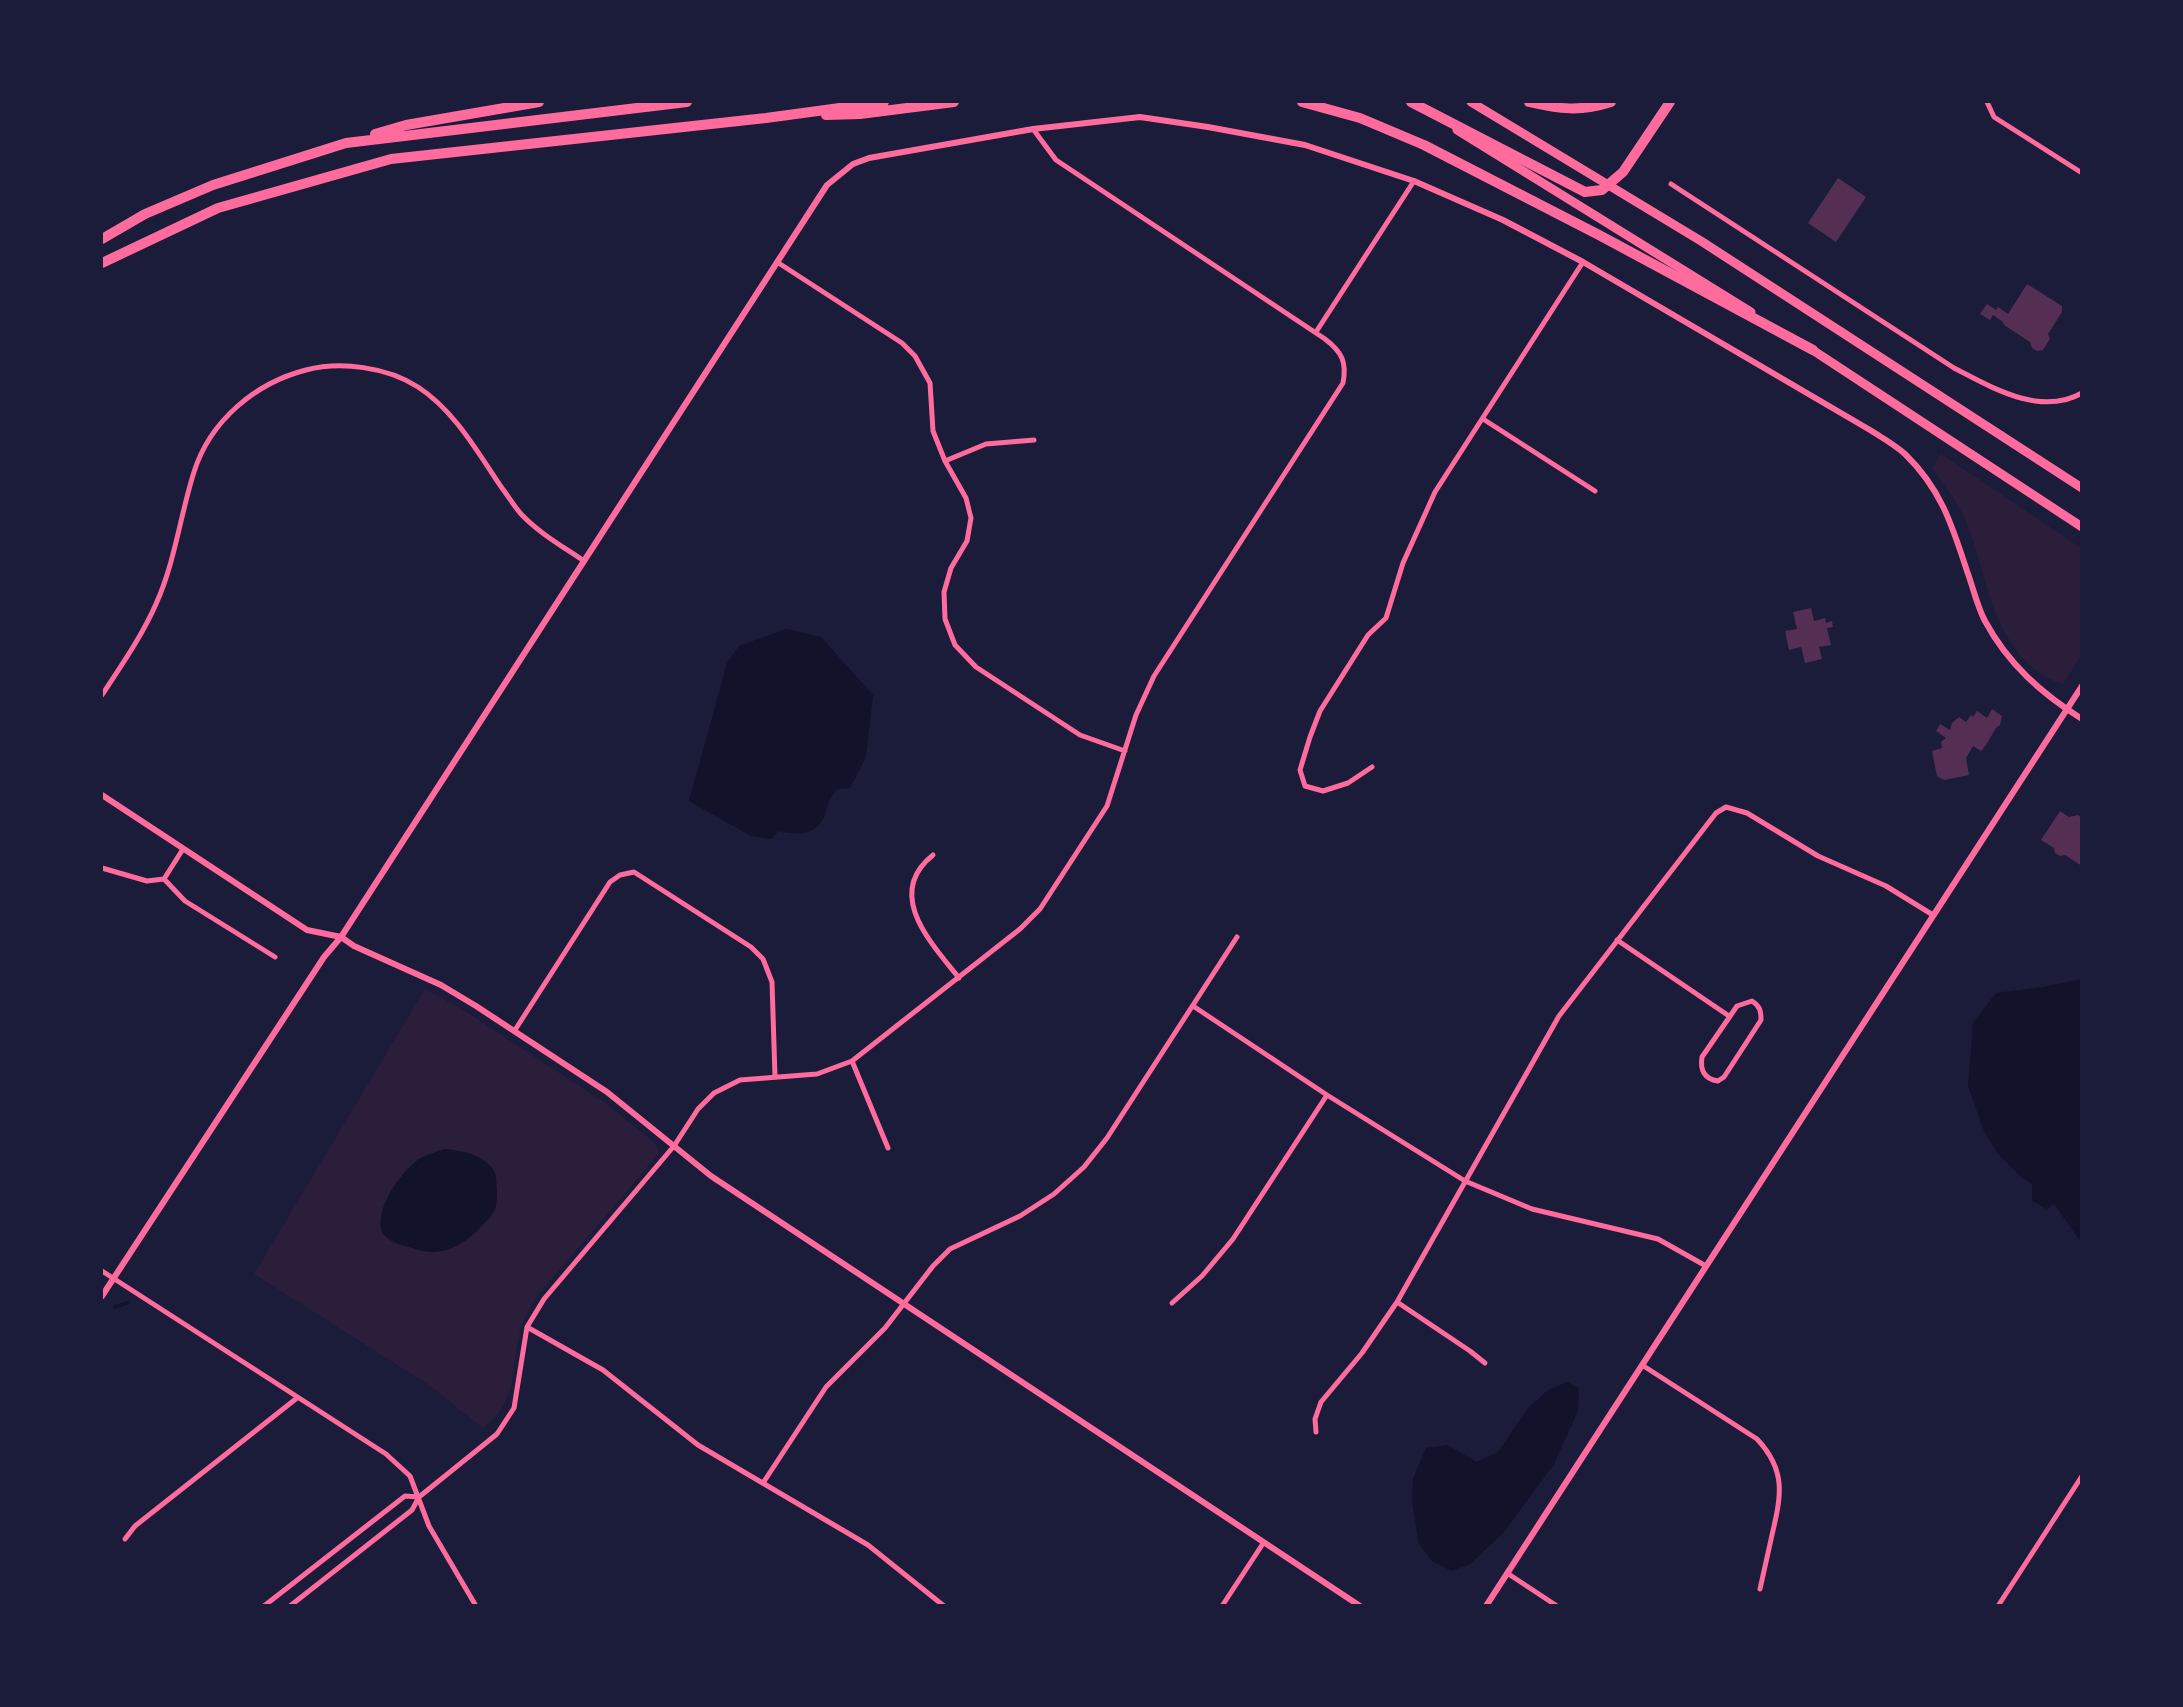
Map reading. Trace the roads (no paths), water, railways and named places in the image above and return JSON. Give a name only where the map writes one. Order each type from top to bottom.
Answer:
[{"type":"highway","points":[[102,239],[145,214],[213,185],[346,143],[406,125],[539,102]]},
{"type":"highway","points":[[346,143],[687,102]]},
{"type":"highway","points":[[102,263],[218,208],[391,159],[766,118],[884,102]]},
{"type":"highway","points":[[766,118],[860,114],[954,102]]},
{"type":"highway","points":[[1302,102],[1360,118],[1424,145],[1813,350]]},
{"type":"highway","points":[[1411,102],[1813,350],[2081,527]]},
{"type":"highway","points":[[1411,102],[1586,192],[1602,190],[1623,172],[1670,102]]},
{"type":"highway","points":[[1471,102],[1701,241],[2081,488]]},
{"type":"highway","points":[[1529,102],[1560,109],[1586,108],[1611,102]]},
{"type":"street","points":[[1987,102],[1994,117],[2081,173]]},
{"type":"street","points":[[102,1296],[324,957],[341,937],[827,185],[853,164],[869,158],[1033,129],[1140,117],[1305,145],[1414,181],[1503,220],[1583,262],[1870,429],[1903,453],[1928,481],[1948,513],[1984,619],[2001,648],[2022,673],[2081,719]]},
{"type":"street","points":[[290,1605],[412,1510],[419,1497],[497,1434],[514,1408],[527,1327],[544,1299],[674,1146],[698,1109],[714,1093],[740,1080],[817,1074],[852,1061],[1020,929],[1040,909],[1107,806],[1136,715],[1154,676],[1343,383],[1344,358],[1337,349],[1056,160],[1033,129]]},
{"type":"street","points":[[1315,332],[1414,181]]},
{"type":"street","points":[[1671,184],[1954,368],[2031,401],[2046,403],[2066,400],[2081,393]]},
{"type":"street","points":[[777,262],[902,343],[915,356],[930,383],[933,431],[945,461],[966,499],[971,518],[967,541],[951,568],[944,592],[944,619],[955,645],[976,667],[1080,735],[1125,751]]},
{"type":"street","points":[[1372,767],[1348,783],[1323,791],[1305,786],[1300,770],[1320,711],[1368,635],[1386,618],[1403,563],[1435,492],[1583,262]]},
{"type":"street","points":[[102,695],[156,605],[175,554],[194,471],[208,440],[242,400],[285,375],[319,366],[353,366],[387,373],[418,387],[456,420],[520,513],[543,534],[584,561]]},
{"type":"street","points":[[1483,419],[1595,491]]},
{"type":"street","points":[[945,461],[986,444],[1034,440]]},
{"type":"street","points":[[1486,1605],[2081,686]]},
{"type":"street","points":[[102,795],[307,930],[341,937],[441,985],[515,1030],[607,1092],[711,1176],[1360,1605]]},
{"type":"street","points":[[1316,1432],[1315,1419],[1321,1402],[1362,1353],[1397,1302],[1559,1016],[1716,813],[1726,807],[1747,813],[1818,856],[1886,886],[1933,915]]},
{"type":"street","points":[[164,879],[183,849]]},
{"type":"street","points":[[933,855],[922,863],[911,885],[913,908],[923,933],[959,978]]},
{"type":"street","points":[[102,868],[147,881],[164,879]]},
{"type":"street","points":[[515,1030],[610,882],[620,875],[634,872],[751,947],[763,959],[772,982],[775,1077]]},
{"type":"street","points":[[164,879],[185,901],[275,957]]},
{"type":"street","points":[[763,1483],[826,1387],[885,1328],[933,1266],[950,1249],[1020,1216],[1054,1194],[1084,1167],[1107,1138],[1237,937]]},
{"type":"street","points":[[1616,940],[1729,1016]]},
{"type":"street","points":[[1752,1001],[1761,1011],[1761,1020],[1724,1077],[1718,1081],[1712,1080],[1705,1075],[1701,1066],[1702,1057],[1729,1016],[1737,1006],[1752,1001]]},
{"type":"street","points":[[1193,1006],[1327,1095],[1465,1181],[1532,1209],[1658,1239],[1706,1266]]},
{"type":"street","points":[[852,1061],[888,1148]]},
{"type":"street","points":[[1172,1303],[1202,1276],[1233,1239],[1327,1095]]},
{"type":"street","points":[[102,1271],[386,1454],[410,1476],[429,1526],[476,1605]]},
{"type":"street","points":[[1397,1302],[1470,1350],[1485,1363]]},
{"type":"street","points":[[527,1327],[603,1370],[698,1445],[868,1545],[944,1605]]},
{"type":"street","points":[[1642,1365],[1757,1439],[1770,1455],[1779,1475],[1780,1497],[1759,1588]]},
{"type":"street","points":[[125,1539],[135,1526],[297,1398]]},
{"type":"street","points":[[1998,1605],[2081,1476]]},
{"type":"street","points":[[264,1605],[405,1496],[419,1497]]},
{"type":"street","points":[[1222,1605],[1264,1542]]},
{"type":"street","points":[[1507,1573],[1557,1605]]},
{"type":"waterway","points":[[115,1307],[127,1303]]}]
